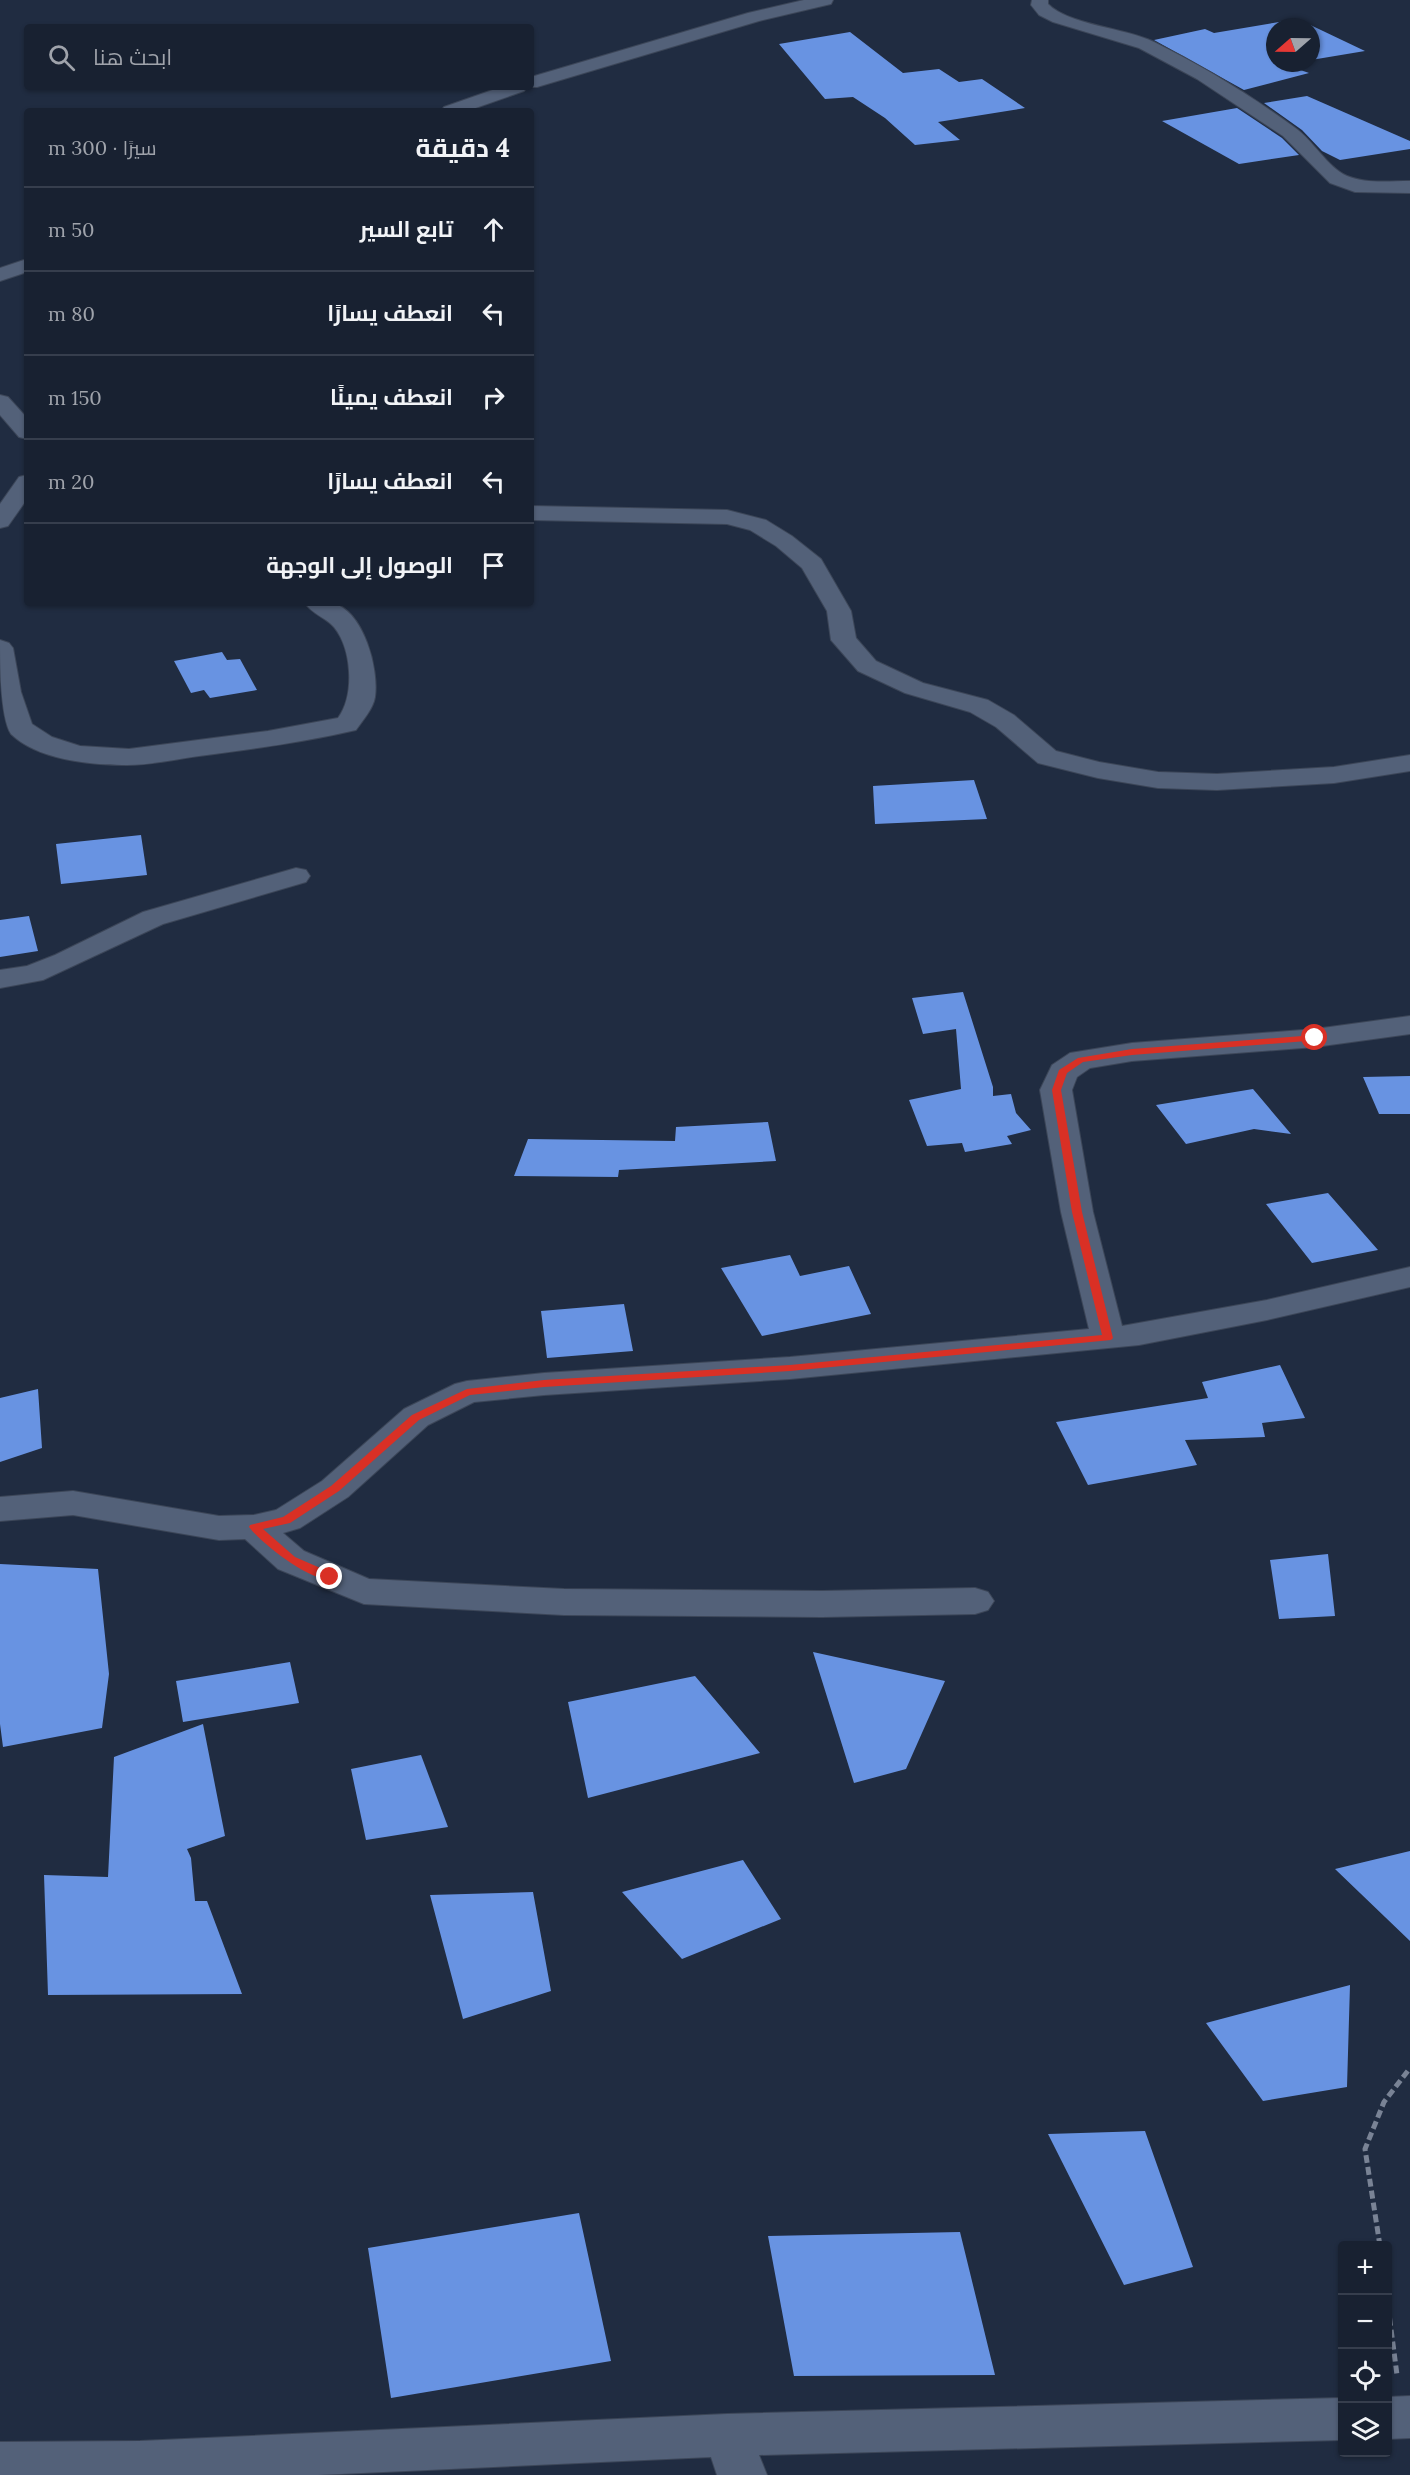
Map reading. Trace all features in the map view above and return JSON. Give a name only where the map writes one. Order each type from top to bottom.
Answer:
[{"type":"street","points":[[534,82],[754,16],[825,0]]},
{"type":"street","points":[[1040,0],[1039,5],[1052,15],[1145,44],[1203,75],[1290,132],[1336,179],[1355,186],[1410,187]]},
{"type":"street","points":[[458,108],[510,90]]},
{"type":"street","points":[[0,275],[24,266]]},
{"type":"street","points":[[0,402],[24,429]]},
{"type":"street","points":[[0,521],[24,486]]},
{"type":"street","points":[[534,513],[727,517],[758,525],[784,541],[812,564],[839,611],[844,640],[867,666],[914,688],[979,706],[1005,721],[1047,757],[1098,770],[1158,780],[1217,782],[1334,775],[1410,763]]},
{"type":"street","points":[[0,648],[8,692],[20,728],[43,743],[78,754],[129,757],[268,739],[347,724],[362,696],[360,669],[354,642],[346,626],[335,614],[322,606]]},
{"type":"street","points":[[0,979],[33,974],[153,918],[296,876]]},
{"type":"street","points":[[1108,1338],[1071,1179],[1056,1090],[1062,1072],[1081,1060],[1132,1052],[1315,1038],[1410,1025]]},
{"type":"street","points":[[0,1509],[73,1503],[219,1528],[254,1527],[287,1520],[335,1489],[416,1418],[467,1392],[544,1384],[790,1368],[1139,1335],[1410,1277]]},
{"type":"street","points":[[254,1527],[291,1560],[364,1591],[564,1602],[822,1604],[975,1601]]},
{"type":"street","points":[[0,2463],[735,2455],[1338,2419]]},
{"type":"path","points":[[1379,2241],[1365,2149],[1384,2102],[1410,2068]]},
{"type":"path","points":[[1392,2343],[1400,2417]]},
{"type":"building","points":[[1266,24],[1266,72],[1309,73],[1244,90],[1154,40],[1205,29],[1214,33]]},
{"type":"building","points":[[1320,30],[1365,51],[1320,58]]},
{"type":"building","points":[[850,32],[903,73],[939,69],[959,82],[982,79],[1025,108],[938,122],[960,140],[915,145],[885,118],[853,97],[825,99],[779,44]]},
{"type":"building","points":[[1307,96],[1410,141],[1410,149],[1340,160],[1322,151],[1302,130],[1264,103]]},
{"type":"building","points":[[1237,108],[1282,138],[1299,155],[1239,164],[1162,121]]},
{"type":"building","points":[[222,652],[227,660],[240,659],[257,690],[210,698],[204,690],[191,693],[174,661]]},
{"type":"building","points":[[974,780],[987,819],[875,824],[873,786]]},
{"type":"building","points":[[141,835],[147,875],[61,884],[56,844]]},
{"type":"building","points":[[29,916],[38,951],[0,957],[0,920]]},
{"type":"building","points":[[963,992],[993,1087],[993,1096],[1011,1094],[1016,1113],[1031,1130],[1007,1136],[1012,1144],[965,1152],[962,1143],[927,1146],[909,1100],[961,1089],[956,1029],[923,1034],[912,998]]},
{"type":"building","points":[[1410,1076],[1410,1114],[1379,1114],[1363,1077]]},
{"type":"building","points":[[1253,1089],[1291,1134],[1254,1129],[1186,1144],[1156,1105]]},
{"type":"building","points":[[768,1122],[776,1161],[619,1170],[618,1177],[514,1176],[528,1139],[675,1141],[676,1127]]},
{"type":"building","points":[[1328,1193],[1378,1250],[1312,1263],[1266,1204]]},
{"type":"building","points":[[790,1255],[800,1276],[849,1266],[871,1314],[762,1336],[721,1268]]},
{"type":"building","points":[[624,1304],[633,1351],[547,1358],[541,1311]]},
{"type":"building","points":[[1280,1365],[1305,1418],[1262,1423],[1265,1437],[1185,1440],[1197,1465],[1088,1485],[1056,1422],[1208,1398],[1202,1382]]},
{"type":"building","points":[[38,1389],[42,1448],[0,1462],[0,1398]]},
{"type":"building","points":[[1328,1554],[1335,1616],[1279,1619],[1270,1560]]},
{"type":"building","points":[[0,1564],[98,1569],[109,1674],[102,1728],[3,1747],[0,1724]]},
{"type":"building","points":[[813,1652],[945,1681],[906,1769],[854,1783]]},
{"type":"building","points":[[290,1662],[299,1703],[183,1722],[176,1681]]},
{"type":"building","points":[[695,1676],[760,1753],[588,1798],[568,1702]]},
{"type":"building","points":[[203,1724],[225,1836],[187,1849],[191,1858],[195,1901],[207,1901],[242,1994],[48,1995],[44,1875],[108,1877],[114,1757]]},
{"type":"building","points":[[421,1755],[448,1827],[366,1840],[351,1769]]},
{"type":"building","points":[[1410,1851],[1410,1941],[1335,1869]]},
{"type":"building","points":[[743,1860],[781,1919],[682,1959],[622,1892]]},
{"type":"building","points":[[533,1892],[551,1991],[463,2019],[430,1895]]},
{"type":"building","points":[[1350,1985],[1347,2087],[1263,2101],[1206,2023]]},
{"type":"building","points":[[1145,2131],[1193,2267],[1124,2285],[1048,2134]]},
{"type":"building","points":[[579,2213],[611,2361],[391,2398],[368,2248]]},
{"type":"building","points":[[960,2232],[995,2375],[794,2376],[768,2236]]},
{"type":"route","points":[[330,1577],[291,1560],[254,1527],[287,1520],[335,1489],[416,1418],[467,1392],[544,1384],[790,1368],[1108,1338],[1077,1212],[1056,1090],[1062,1072],[1081,1060],[1132,1052],[1315,1038]]}]
